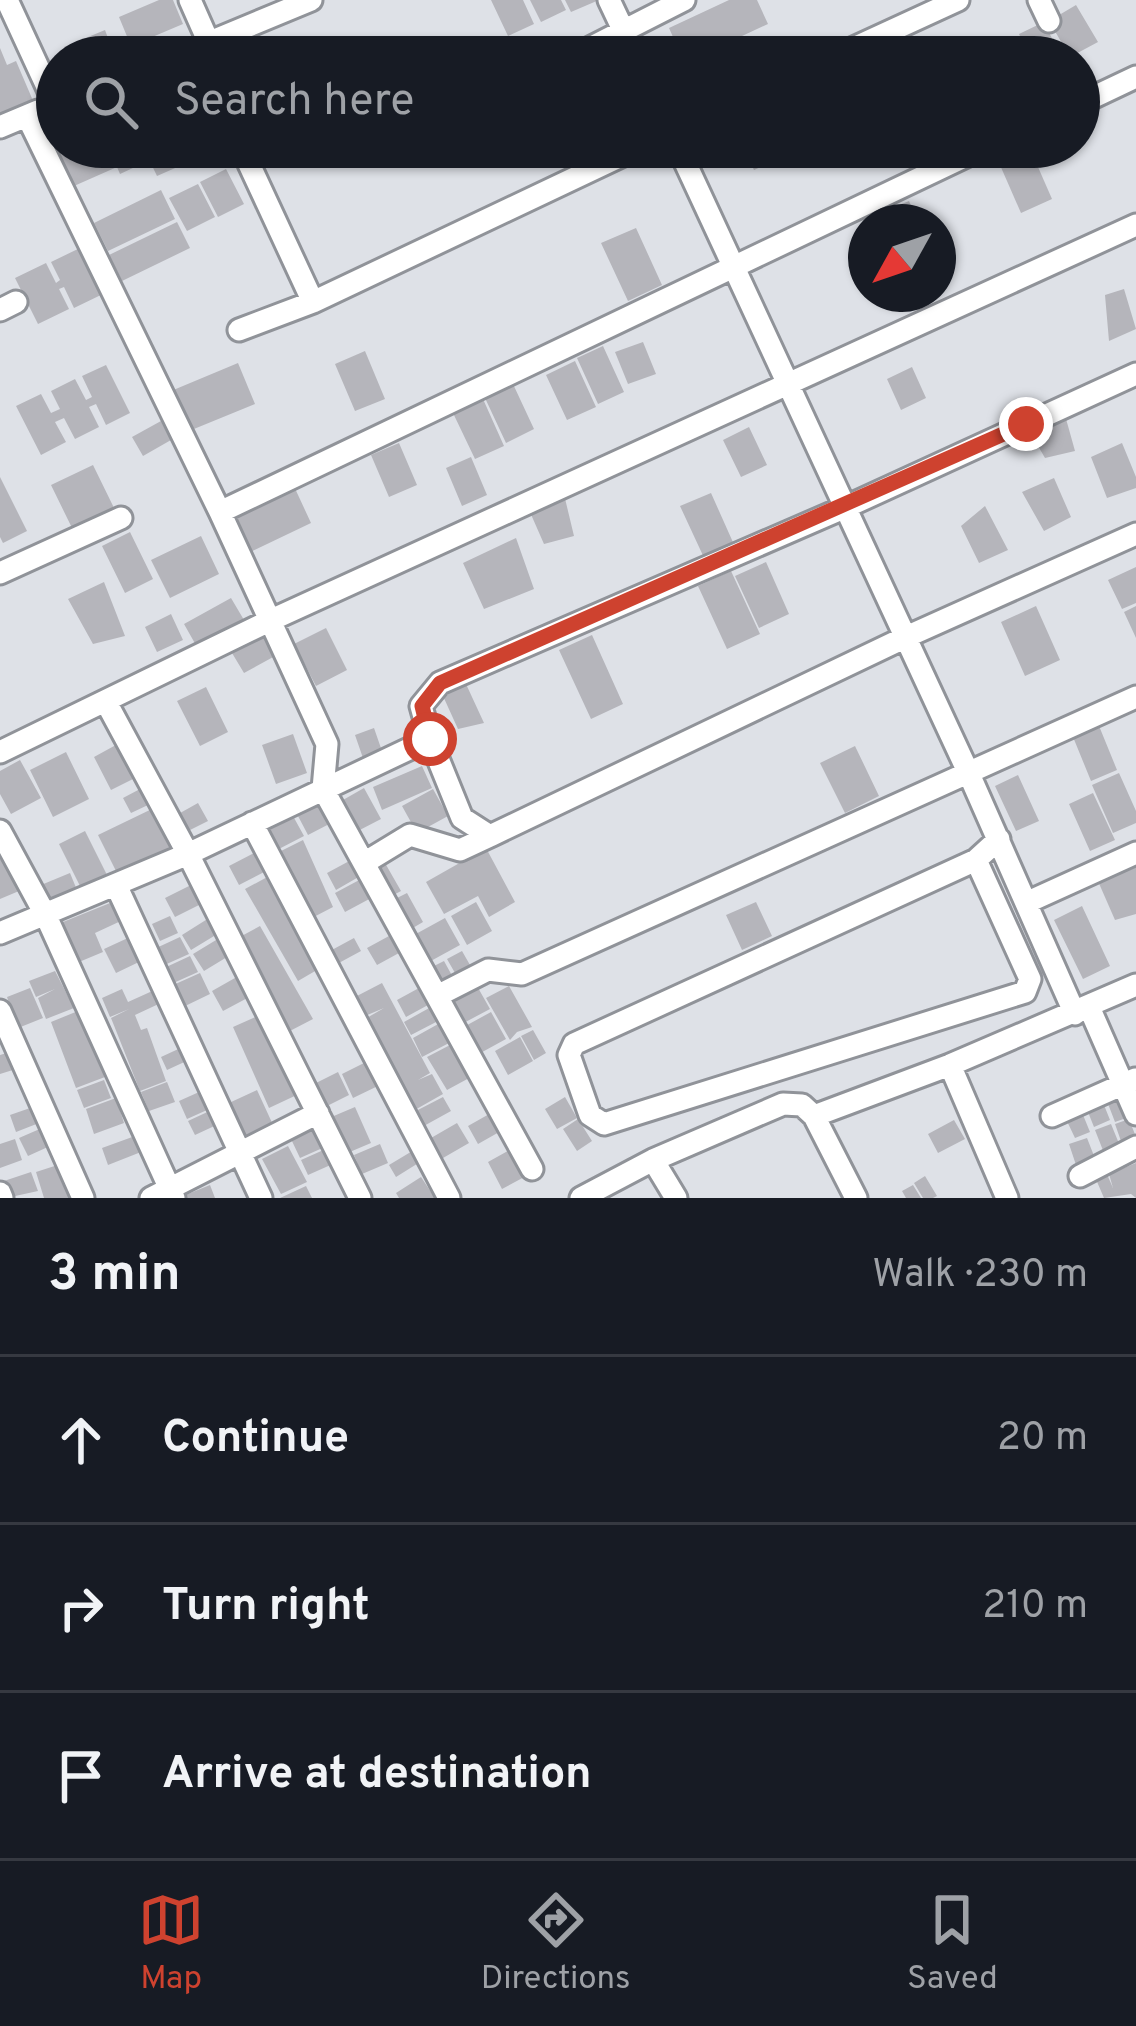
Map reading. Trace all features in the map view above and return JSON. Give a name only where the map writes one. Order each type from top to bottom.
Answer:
[{"type":"street","points":[[8,0],[36,61]]},
{"type":"street","points":[[190,0],[206,36]]},
{"type":"street","points":[[226,36],[311,0]]},
{"type":"street","points":[[609,0],[626,36]]},
{"type":"street","points":[[612,36],[684,0]]},
{"type":"street","points":[[880,36],[958,0]]},
{"type":"street","points":[[1039,0],[1049,22]]},
{"type":"street","points":[[1100,94],[1136,77]]},
{"type":"street","points":[[0,127],[36,112]]},
{"type":"street","points":[[27,116],[36,134]]},
{"type":"street","points":[[52,168],[327,743],[323,789],[532,1169]]},
{"type":"street","points":[[251,168],[313,302]]},
{"type":"street","points":[[239,330],[313,302],[596,168]]},
{"type":"street","points":[[688,168],[1028,902],[1082,1010],[1130,1081],[1136,1114]]},
{"type":"street","points":[[220,512],[941,168]]},
{"type":"street","points":[[0,752],[268,621],[1136,225]]},
{"type":"street","points":[[490,836],[462,818],[430,739],[422,706],[440,683],[846,507],[1136,374]]},
{"type":"street","points":[[0,573],[121,518]]},
{"type":"street","points":[[364,863],[410,835],[460,850],[1136,533]]},
{"type":"street","points":[[437,996],[488,970],[522,974],[1136,698]]},
{"type":"street","points":[[106,702],[188,854],[360,1198]]},
{"type":"street","points":[[0,933],[188,854],[430,739]]},
{"type":"street","points":[[252,823],[449,1198]]},
{"type":"street","points":[[0,831],[46,916],[165,1195],[319,1113]]},
{"type":"street","points":[[976,860],[1030,979],[1025,992],[604,1124],[590,1114],[569,1055],[574,1044],[976,860],[999,839]]},
{"type":"street","points":[[1028,902],[1136,853]]},
{"type":"street","points":[[116,885],[261,1198]]},
{"type":"street","points":[[814,1116],[950,1065],[1136,985]]},
{"type":"street","points":[[0,1011],[83,1198]]},
{"type":"street","points":[[950,1065],[1007,1198]]},
{"type":"street","points":[[1052,1116],[1130,1081]]},
{"type":"street","points":[[581,1198],[653,1160],[783,1104],[802,1106],[814,1116],[856,1198]]},
{"type":"street","points":[[1080,1176],[1136,1147]]},
{"type":"street","points":[[653,1160],[676,1198]]},
{"type":"building","points":[[159,0],[173,0],[183,24],[155,36],[127,36],[119,17]]},
{"type":"building","points":[[491,0],[523,0],[534,24],[508,36]]},
{"type":"building","points":[[530,0],[561,0],[566,10],[541,22]]},
{"type":"building","points":[[565,0],[599,0],[571,12]]},
{"type":"building","points":[[729,0],[757,0],[768,24],[742,36],[673,36],[669,28]]},
{"type":"building","points":[[1076,5],[1094,36],[1058,36],[1049,21]]},
{"type":"building","points":[[1044,22],[1051,36],[1020,36]]},
{"type":"building","points":[[0,48],[7,65],[16,61],[34,103],[0,117]]},
{"type":"building","points":[[66,168],[115,168],[74,186]]},
{"type":"building","points":[[1001,168],[1038,168],[1052,199],[1021,213]]},
{"type":"building","points":[[226,169],[244,204],[218,217],[200,182]]},
{"type":"building","points":[[198,184],[215,217],[187,231],[169,198]]},
{"type":"building","points":[[161,190],[175,219],[108,251],[94,223]]},
{"type":"building","points":[[177,222],[190,248],[122,281],[109,255]]},
{"type":"building","points":[[636,228],[662,285],[628,301],[601,243]]},
{"type":"building","points":[[82,247],[105,293],[74,308],[64,287],[59,289],[69,309],[38,324],[15,278],[46,263],[56,283],[60,280],[51,262]]},
{"type":"building","points":[[1124,289],[1136,329],[1109,341],[1105,295]]},
{"type":"building","points":[[643,342],[656,374],[628,384],[615,352]]},
{"type":"building","points":[[603,346],[624,392],[598,404],[577,358]]},
{"type":"building","points":[[365,351],[385,399],[355,411],[335,364]]},
{"type":"building","points":[[575,361],[596,407],[567,420],[546,375]]},
{"type":"building","points":[[238,363],[255,404],[189,431],[171,391]]},
{"type":"building","points":[[106,365],[130,413],[106,425],[96,404],[89,407],[99,427],[75,439],[64,418],[55,422],[66,442],[41,455],[16,406],[41,394],[51,413],[60,409],[51,391],[75,379],[86,400],[92,397],[82,376]]},
{"type":"building","points":[[912,367],[926,398],[901,410],[887,379]]},
{"type":"building","points":[[513,384],[534,429],[506,443],[485,398]]},
{"type":"building","points":[[483,399],[504,446],[475,459],[453,413]]},
{"type":"building","points":[[1063,408],[1075,451],[1045,458],[1026,425]]},
{"type":"building","points":[[161,421],[171,440],[143,456],[132,437]]},
{"type":"building","points":[[749,427],[767,465],[741,477],[723,440]]},
{"type":"building","points":[[399,443],[417,485],[389,497],[371,455]]},
{"type":"building","points":[[1122,443],[1136,488],[1107,498],[1091,457]]},
{"type":"building","points":[[471,457],[487,495],[462,506],[446,468]]},
{"type":"building","points":[[93,465],[115,510],[73,530],[51,485]]},
{"type":"building","points":[[0,477],[27,531],[3,543],[0,537]]},
{"type":"building","points":[[1054,478],[1071,517],[1044,531],[1022,492]]},
{"type":"building","points":[[292,482],[311,523],[246,554],[226,513]]},
{"type":"building","points":[[562,486],[574,536],[544,544],[526,503]]},
{"type":"building","points":[[711,493],[736,549],[706,562],[680,506]]},
{"type":"building","points":[[985,506],[1008,550],[979,563],[961,526]]},
{"type":"building","points":[[130,532],[153,579],[125,593],[102,546]]},
{"type":"building","points":[[201,536],[219,574],[170,598],[151,560]]},
{"type":"building","points":[[516,538],[534,589],[484,609],[463,563]]},
{"type":"building","points":[[766,562],[789,614],[759,628],[735,576]]},
{"type":"building","points":[[1136,567],[1136,603],[1122,609],[1108,580]]},
{"type":"building","points":[[731,571],[760,634],[727,649],[698,586]]},
{"type":"building","points":[[104,582],[125,636],[93,644],[68,599]]},
{"type":"building","points":[[231,598],[244,620],[197,647],[184,624]]},
{"type":"building","points":[[1036,606],[1060,660],[1025,676],[1001,622]]},
{"type":"building","points":[[1136,606],[1136,638],[1124,612]]},
{"type":"building","points":[[171,614],[183,640],[157,652],[145,627]]},
{"type":"building","points":[[326,628],[347,670],[316,686],[294,644]]},
{"type":"building","points":[[264,635],[275,656],[244,673],[232,653]]},
{"type":"building","points":[[592,635],[623,704],[591,719],[559,650]]},
{"type":"building","points":[[466,684],[484,723],[458,729],[438,685]]},
{"type":"building","points":[[206,687],[228,732],[200,746],[177,701]]},
{"type":"building","points":[[1097,721],[1117,770],[1091,781],[1071,732]]},
{"type":"building","points":[[374,728],[383,754],[364,761],[355,735]]},
{"type":"building","points":[[293,734],[307,773],[276,784],[262,745]]},
{"type":"building","points":[[125,740],[143,774],[111,790],[94,757]]},
{"type":"building","points":[[855,746],[879,796],[845,813],[820,763]]},
{"type":"building","points":[[66,752],[89,799],[53,817],[30,770]]},
{"type":"building","points":[[20,760],[41,798],[11,814],[0,794],[0,771]]},
{"type":"building","points":[[422,766],[432,788],[382,810],[373,787]]},
{"type":"building","points":[[1119,773],[1136,811],[1136,823],[1113,833],[1092,785]]},
{"type":"building","points":[[1018,775],[1039,821],[1016,831],[995,786]]},
{"type":"building","points":[[364,788],[381,819],[352,834],[336,804]]},
{"type":"building","points":[[140,789],[148,805],[131,813],[123,798]]},
{"type":"building","points":[[433,789],[448,816],[417,833],[402,806]]},
{"type":"building","points":[[1093,793],[1115,840],[1090,851],[1069,804]]},
{"type":"building","points":[[325,802],[335,821],[308,835],[298,816]]},
{"type":"building","points":[[198,803],[208,821],[182,834],[173,817]]},
{"type":"building","points":[[156,807],[176,846],[118,875],[98,835]]},
{"type":"building","points":[[293,816],[304,836],[275,851],[265,831]]},
{"type":"building","points":[[85,831],[108,877],[82,890],[59,844]]},
{"type":"building","points":[[303,840],[333,907],[308,920],[277,853]]},
{"type":"building","points":[[486,848],[515,902],[489,917],[478,896],[444,914],[426,882]]},
{"type":"building","points":[[258,851],[268,870],[239,885],[229,866]]},
{"type":"building","points":[[1136,853],[1136,914],[1115,920],[1094,872]]},
{"type":"building","points":[[5,857],[19,891],[0,899],[0,860]]},
{"type":"building","points":[[353,859],[362,875],[336,890],[327,873]]},
{"type":"building","points":[[385,863],[401,891],[386,899],[370,871]]},
{"type":"building","points":[[70,873],[79,895],[49,907],[41,885]]},
{"type":"building","points":[[271,875],[322,967],[298,981],[245,889]]},
{"type":"building","points":[[363,878],[373,897],[345,912],[335,893]]},
{"type":"building","points":[[191,885],[201,904],[175,917],[165,898]]},
{"type":"building","points":[[407,893],[423,922],[406,932],[389,902]]},
{"type":"building","points":[[115,901],[123,920],[95,933],[103,952],[79,962],[63,922]]},
{"type":"building","points":[[476,902],[492,931],[467,945],[451,916]]},
{"type":"building","points":[[756,902],[772,936],[742,950],[726,915]]},
{"type":"building","points":[[1082,906],[1110,966],[1083,979],[1054,920]]},
{"type":"building","points":[[170,916],[178,933],[160,941],[152,924]]},
{"type":"building","points":[[209,918],[219,933],[191,950],[182,935]]},
{"type":"building","points":[[445,918],[460,945],[429,962],[414,935]]},
{"type":"building","points":[[260,926],[313,1019],[286,1033],[236,939]]},
{"type":"building","points":[[389,936],[399,953],[377,965],[367,948]]},
{"type":"building","points":[[130,937],[141,961],[116,973],[104,949]]},
{"type":"building","points":[[180,937],[189,954],[160,967],[152,950]]},
{"type":"building","points":[[221,937],[232,954],[204,971],[193,954]]},
{"type":"building","points":[[354,938],[361,951],[337,964],[330,951]]},
{"type":"building","points":[[462,951],[474,972],[459,980],[447,959]]},
{"type":"building","points":[[190,956],[198,972],[169,985],[162,969]]},
{"type":"building","points":[[444,961],[455,981],[439,990],[428,969]]},
{"type":"building","points":[[55,971],[74,1008],[46,1019],[38,998],[55,989],[36,997],[29,981]]},
{"type":"building","points":[[200,973],[210,994],[181,1008],[171,986]]},
{"type":"building","points":[[242,974],[253,995],[223,1011],[212,991]]},
{"type":"building","points":[[382,983],[430,1073],[418,1080],[432,1074],[443,1094],[413,1111],[365,1019],[384,1008],[365,1016],[355,997]]},
{"type":"building","points":[[477,986],[490,1009],[458,1026],[446,1003]]},
{"type":"building","points":[[509,986],[532,1027],[510,1040],[486,998]]},
{"type":"building","points":[[30,988],[43,1018],[18,1028],[7,997]]},
{"type":"building","points":[[159,988],[165,1001],[135,1015],[141,1030],[147,1028],[166,1081],[140,1091],[111,1018],[129,1009],[110,1017],[102,998],[122,989],[128,1002]]},
{"type":"building","points":[[419,988],[428,1005],[406,1017],[397,1000]]},
{"type":"building","points":[[431,1007],[438,1021],[411,1035],[404,1022]]},
{"type":"building","points":[[78,1011],[105,1077],[76,1088],[51,1022]]},
{"type":"building","points":[[491,1012],[506,1039],[475,1056],[460,1029]]},
{"type":"building","points":[[262,1014],[301,1093],[269,1108],[233,1027]]},
{"type":"building","points":[[440,1023],[451,1042],[422,1057],[413,1038]]},
{"type":"building","points":[[533,1030],[546,1053],[534,1060],[521,1036]]},
{"type":"building","points":[[520,1037],[533,1061],[508,1075],[495,1051]]},
{"type":"building","points":[[452,1044],[471,1077],[447,1090],[427,1057]]},
{"type":"building","points":[[187,1045],[193,1058],[167,1070],[161,1057]]},
{"type":"building","points":[[10,1052],[16,1069],[0,1074],[0,1055]]},
{"type":"building","points":[[370,1060],[382,1084],[353,1098],[342,1074]]},
{"type":"building","points":[[338,1072],[349,1095],[323,1108],[312,1085]]},
{"type":"building","points":[[104,1080],[111,1098],[84,1108],[77,1090]]},
{"type":"building","points":[[167,1082],[175,1102],[149,1111],[141,1092]]},
{"type":"building","points":[[208,1088],[216,1106],[187,1119],[179,1101]]},
{"type":"building","points":[[257,1090],[274,1127],[247,1140],[229,1103]]},
{"type":"building","points":[[1119,1091],[1129,1117],[1115,1122],[1105,1096]]},
{"type":"building","points":[[443,1097],[451,1111],[422,1127],[414,1112]]},
{"type":"building","points":[[565,1097],[577,1118],[557,1129],[545,1109]]},
{"type":"building","points":[[116,1098],[124,1123],[94,1134],[86,1109]]},
{"type":"building","points":[[1102,1100],[1110,1120],[1094,1127],[1086,1107]]},
{"type":"building","points":[[33,1107],[39,1123],[16,1132],[10,1115]]},
{"type":"building","points":[[355,1107],[371,1143],[345,1154],[329,1118]]},
{"type":"building","points":[[216,1108],[223,1122],[195,1135],[188,1121]]},
{"type":"building","points":[[1081,1110],[1090,1132],[1075,1138],[1065,1117]]},
{"type":"building","points":[[491,1113],[501,1131],[478,1144],[468,1126]]},
{"type":"building","points":[[578,1119],[592,1141],[577,1151],[563,1129]]},
{"type":"building","points":[[1129,1119],[1136,1137],[1122,1144],[1115,1124]]},
{"type":"building","points":[[954,1120],[965,1139],[938,1153],[928,1134]]},
{"type":"building","points":[[457,1123],[469,1143],[443,1158],[431,1138]]},
{"type":"building","points":[[1111,1124],[1120,1146],[1104,1153],[1095,1130]]},
{"type":"building","points":[[317,1127],[327,1146],[300,1158],[291,1139]]},
{"type":"building","points":[[42,1128],[50,1146],[28,1156],[19,1138]]},
{"type":"building","points":[[135,1136],[141,1152],[108,1165],[102,1148]]},
{"type":"building","points":[[1087,1138],[1096,1161],[1077,1168],[1069,1144]]},
{"type":"building","points":[[15,1139],[22,1160],[0,1168],[0,1144]]},
{"type":"building","points":[[380,1144],[388,1163],[362,1174],[354,1155]]},
{"type":"building","points":[[288,1146],[307,1182],[281,1194],[262,1159]]},
{"type":"building","points":[[328,1148],[335,1163],[308,1175],[301,1160]]},
{"type":"building","points":[[513,1148],[528,1175],[502,1189],[488,1162]]},
{"type":"building","points":[[414,1150],[420,1162],[396,1177],[389,1165]]},
{"type":"building","points":[[67,1162],[78,1198],[44,1198],[36,1172]]},
{"type":"building","points":[[1136,1163],[1136,1198],[1131,1194],[1104,1198],[1095,1177],[1106,1172],[1113,1188],[1109,1174]]},
{"type":"building","points":[[31,1172],[38,1191],[6,1198],[1,1182]]},
{"type":"building","points":[[925,1176],[937,1196],[933,1198],[923,1198],[914,1183]]},
{"type":"building","points":[[421,1177],[435,1198],[399,1198],[396,1193]]},
{"type":"building","points":[[210,1185],[215,1198],[178,1198]]},
{"type":"building","points":[[913,1185],[921,1198],[906,1198],[902,1191]]},
{"type":"building","points":[[306,1186],[312,1198],[280,1198]]},
{"type":"route","points":[[430,739],[422,706],[440,683],[1026,424]]}]
